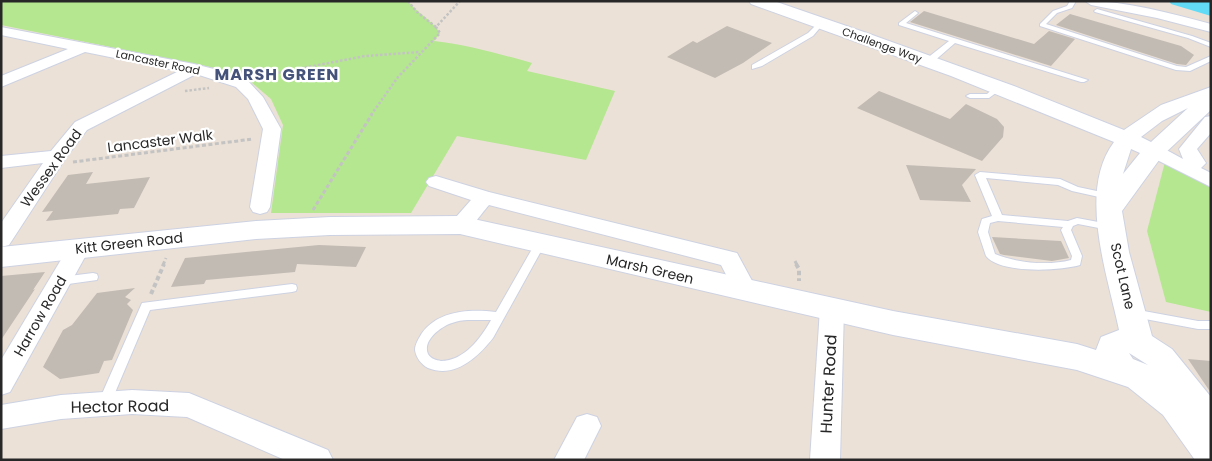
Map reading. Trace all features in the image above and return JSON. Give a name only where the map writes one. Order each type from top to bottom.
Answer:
[{"type":"street","name":"Challenge Way","points":[[758,1],[929,61],[1132,136]]},
{"type":"street","points":[[1094,6],[1158,14],[1211,28]]},
{"type":"street","name":"Lancaster Road","points":[[2,32],[194,69],[242,84],[255,97],[272,130],[258,218]]},
{"type":"street","points":[[1,82],[84,47]]},
{"type":"street","name":"Wessex Road","points":[[1,240],[54,160],[81,126],[194,69]]},
{"type":"street","name":"Scot Lane","points":[[1126,344],[1131,312],[1118,259],[1111,211],[1114,161],[1132,136],[1146,123],[1189,99],[1211,93]]},
{"type":"street","points":[[1111,211],[1137,171],[1158,147],[1211,99]]},
{"type":"street","points":[[1204,167],[1189,154],[1188,149],[1211,121]]},
{"type":"street","points":[[1132,136],[1204,167]]},
{"type":"street","points":[[1158,147],[1211,181]]},
{"type":"street","points":[[1,162],[54,160]]},
{"type":"street","points":[[436,182],[484,197],[729,259],[745,290]]},
{"type":"street","points":[[460,225],[484,197]]},
{"type":"street","name":"Marsh Green","points":[[258,218],[303,227],[460,225],[893,323],[1040,349],[1146,372]]},
{"type":"street","name":"Kitt Green Road","points":[[1,257],[175,238],[258,218]]},
{"type":"street","name":"Harrow Road","points":[[1,384],[8,361],[79,248]]},
{"type":"street","name":"Hunter Road","points":[[824,460],[832,309]]},
{"type":"street","points":[[1126,344],[1153,351],[1146,372]]},
{"type":"street","name":"Marsh Green","points":[[1040,349],[1077,349],[1126,344]]},
{"type":"street","points":[[1146,372],[1211,423]]},
{"type":"street","points":[[1146,372],[1176,405],[1211,453]]},
{"type":"street","name":"Hector Road","points":[[1,417],[61,407],[132,402],[190,405],[276,453],[318,460]]},
{"type":"street","points":[[569,460],[587,426]]},
{"type":"lane","points":[[1073,1],[1070,7],[1055,12],[1042,25],[1176,68],[1186,69],[1211,58]]},
{"type":"lane","points":[[1094,6],[1211,45]]},
{"type":"lane","points":[[915,13],[901,24],[1084,80]]},
{"type":"lane","points":[[755,68],[790,45],[805,40],[814,33],[821,23]]},
{"type":"lane","points":[[929,61],[954,40]]},
{"type":"lane","points":[[970,96],[989,96],[1003,88]]},
{"type":"lane","points":[[998,218],[980,175],[1060,182],[1111,211]]},
{"type":"lane","points":[[1069,224],[1066,230],[1077,256],[1076,262],[1070,265],[1056,266],[1000,262],[991,256],[983,232],[985,221],[998,218],[1069,224],[1111,211]]},
{"type":"lane","points":[[498,317],[472,314],[446,321],[434,328],[422,344],[421,352],[432,365],[444,366],[469,356],[489,335],[540,244]]},
{"type":"lane","points":[[60,281],[93,277]]},
{"type":"lane","points":[[104,404],[146,306],[292,288]]},
{"type":"lane","points":[[1131,312],[1198,325],[1211,325]]},
{"type":"path","points":[[303,227],[372,113],[420,52],[440,33],[436,26],[417,12],[408,1]]},
{"type":"path","points":[[436,26],[460,1]]},
{"type":"path","points":[[233,81],[365,56],[420,52]]},
{"type":"path","name":"Lancaster Walk","points":[[54,160],[271,137]]},
{"type":"path","points":[[146,306],[175,238]]},
{"type":"green space","points":[[1,1],[408,1],[440,33],[434,41],[496,53],[532,63],[527,71],[615,91],[586,160],[457,136],[411,213],[271,213],[283,125],[271,99],[251,82],[220,69],[1,25]]},
{"type":"green space","points":[[1165,162],[1211,188],[1211,312],[1166,302],[1147,231]]},
{"type":"water","points":[[1169,1],[1211,1],[1211,16],[1171,4]]},
{"type":"building","points":[[924,11],[1034,44],[1049,31],[1075,39],[1051,66],[910,22]]},
{"type":"building","points":[[1070,14],[1181,46],[1194,55],[1186,65],[1177,64],[1056,25]]},
{"type":"building","points":[[727,26],[772,43],[743,63],[715,78],[667,57],[693,41],[697,43]]},
{"type":"building","points":[[879,91],[950,119],[966,104],[997,119],[1004,127],[1003,137],[982,161],[857,108]]},
{"type":"building","points":[[906,165],[976,169],[962,185],[971,202],[920,200]]},
{"type":"building","points":[[93,172],[86,184],[150,177],[134,208],[120,209],[118,214],[46,221],[53,211],[42,212],[68,175]]},
{"type":"building","points":[[992,237],[1061,241],[1069,258],[1052,261],[1000,254]]},
{"type":"building","points":[[319,245],[366,247],[356,267],[297,264],[295,272],[206,280],[204,284],[171,287],[185,258]]},
{"type":"building","points":[[45,272],[33,290],[35,289],[1,340],[1,276]]},
{"type":"building","points":[[135,288],[125,297],[131,300],[127,304],[133,310],[112,360],[104,361],[99,373],[60,379],[43,367],[63,330],[72,325],[97,293]]},
{"type":"building","points":[[1188,359],[1211,361],[1211,393]]},
{"type":"district","name":"MARSH GREEN","points":[[277,74]]}]
